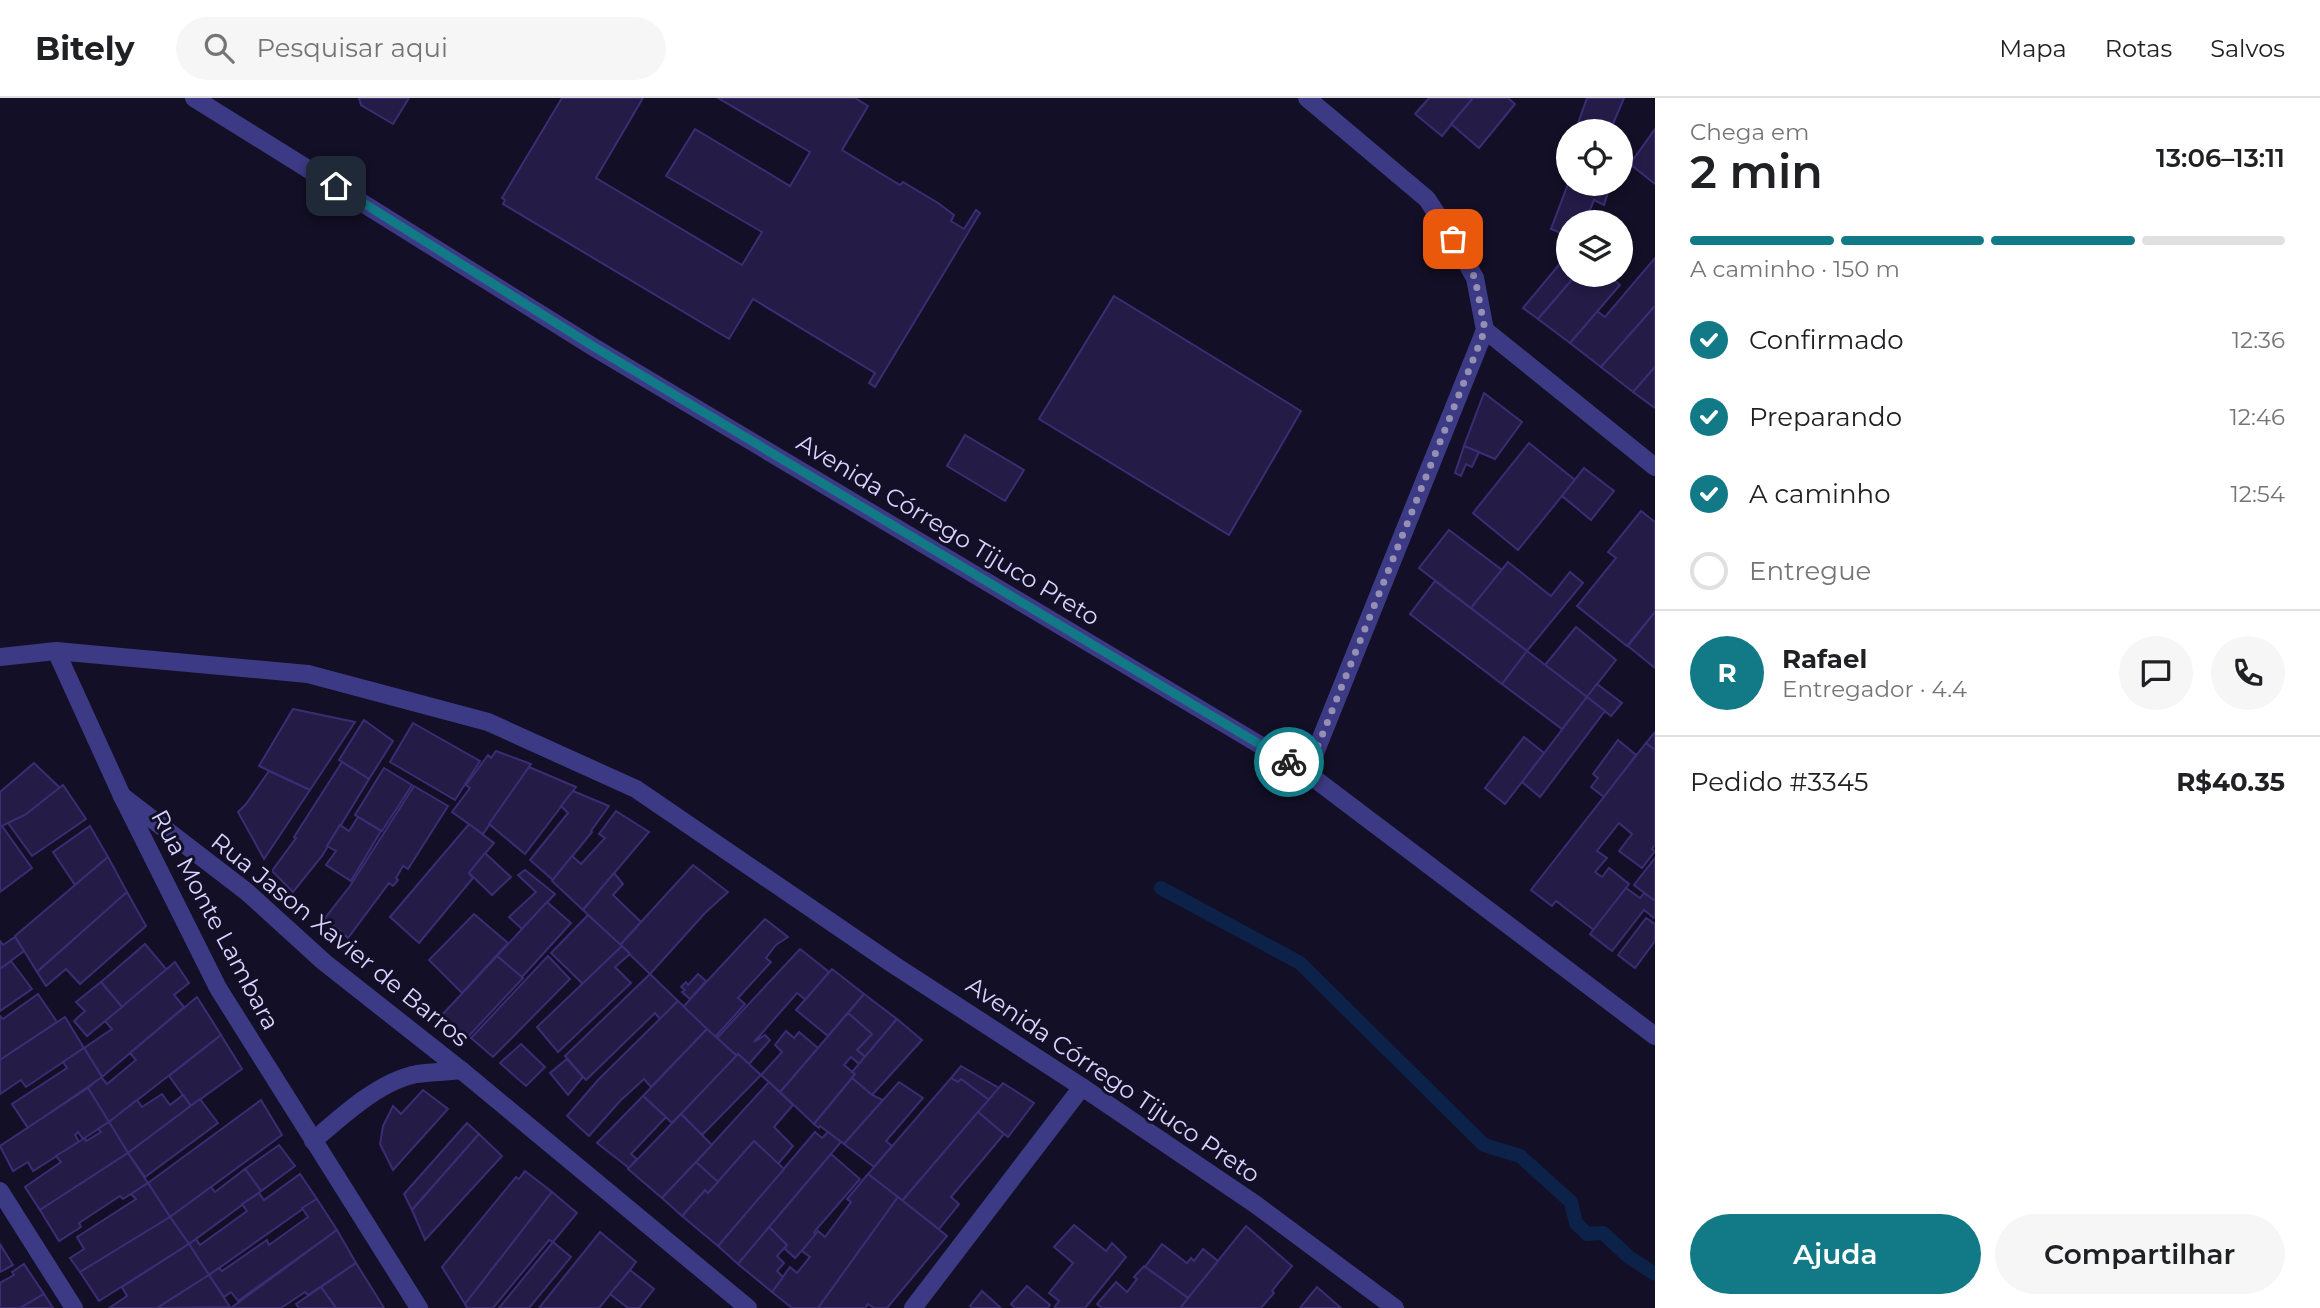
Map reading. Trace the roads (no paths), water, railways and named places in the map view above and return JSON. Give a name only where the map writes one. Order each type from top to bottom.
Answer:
[{"type":"street","name":"Avenida Córrego Tijuco Preto","points":[[194,98],[607,355],[1307,773],[1655,1036]]},
{"type":"street","points":[[1307,98],[1427,199],[1475,278],[1485,330],[1307,773]]},
{"type":"street","points":[[1485,330],[1655,467]]},
{"type":"street","name":"Avenida Córrego Tijuco Preto","points":[[0,657],[56,651],[308,674],[488,722],[636,789],[894,965],[1255,1204],[1395,1308]]},
{"type":"street","name":"Rua Monte Lambara","points":[[56,651],[122,796],[218,988],[419,1308]]},
{"type":"street","name":"Rua Jason Xavier de Barros","points":[[122,796],[247,892],[324,962],[461,1070],[748,1308]]},
{"type":"street","name":"Rua Jason Xavier de Barros","points":[[313,1141],[346,1112],[384,1087],[415,1074],[461,1070]]},
{"type":"street","points":[[913,1308],[1082,1087]]},
{"type":"street","points":[[0,1192],[74,1308]]},
{"type":"waterway","points":[[1161,888],[1300,963],[1484,1145],[1520,1156],[1571,1202],[1576,1223],[1587,1234],[1603,1233],[1629,1257],[1655,1274]]}]
